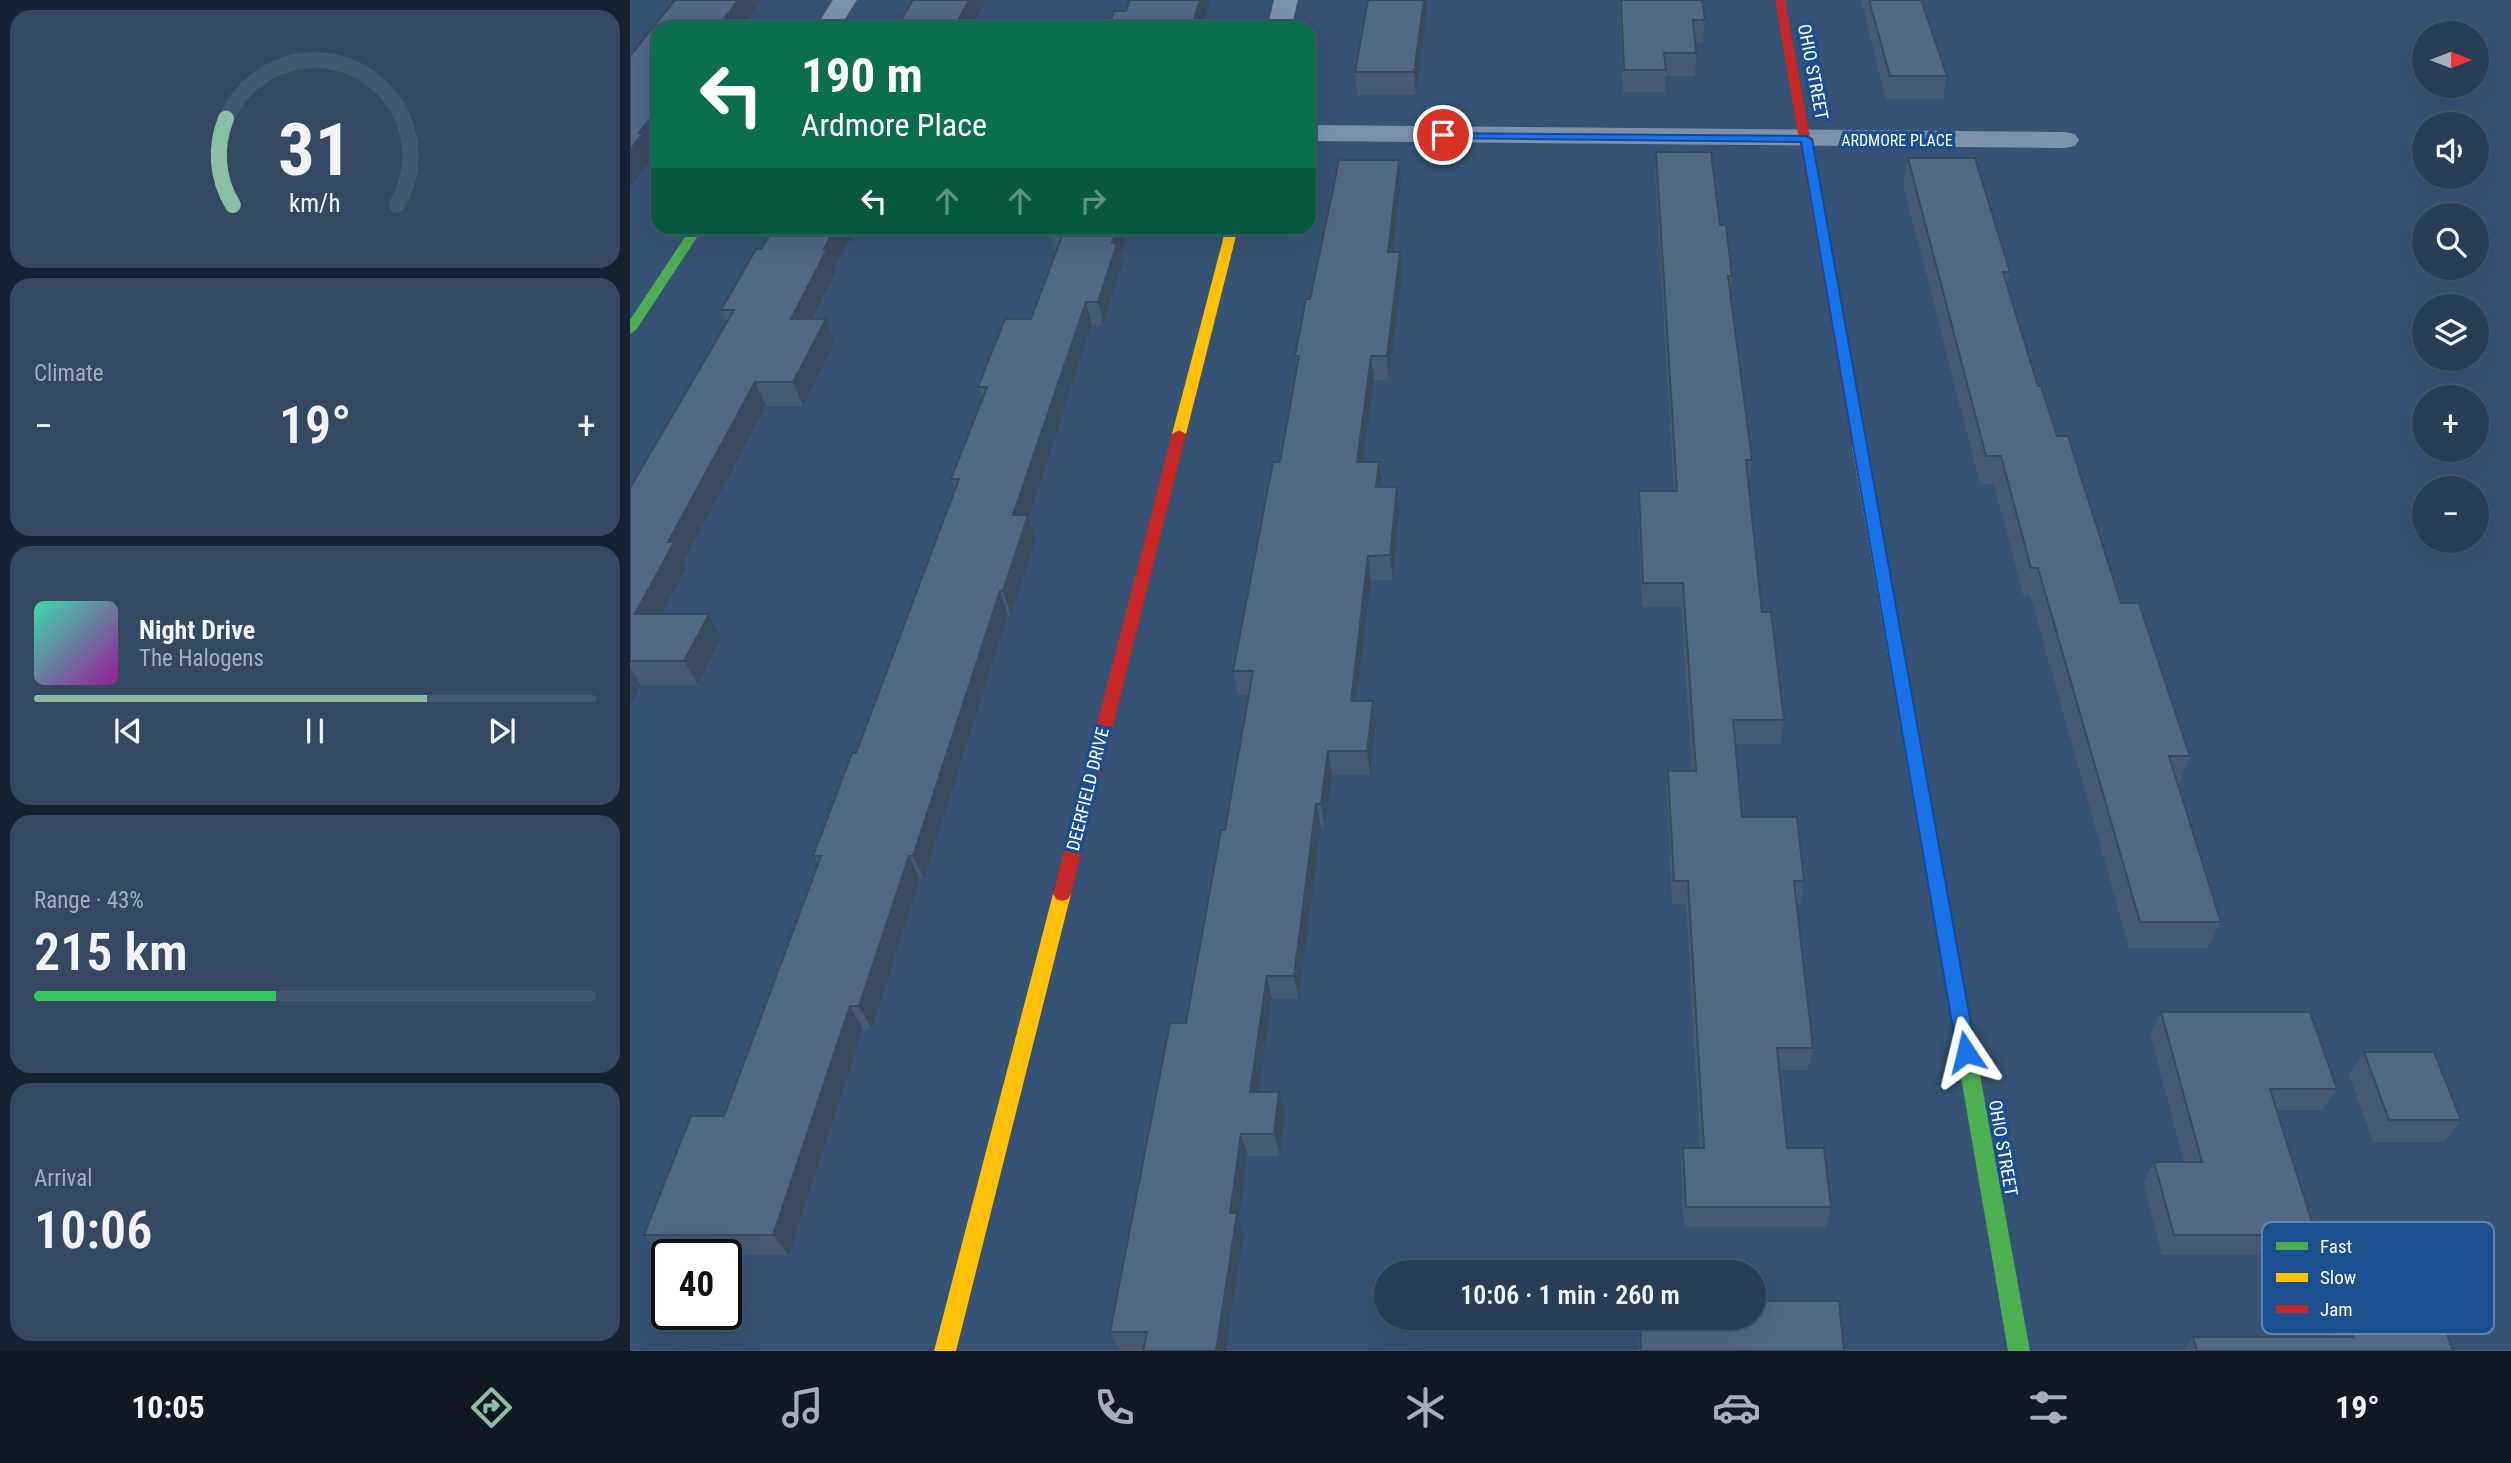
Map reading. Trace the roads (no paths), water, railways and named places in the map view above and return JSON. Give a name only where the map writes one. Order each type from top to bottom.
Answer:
[{"type":"street","points":[[832,21],[845,0]]},
{"type":"street","points":[[1281,21],[1286,0]]},
{"type":"street","name":"OHIO STREET","points":[[1780,0],[2019,1351]]},
{"type":"street","name":"ARDMORE PLACE","points":[[1316,133],[2066,140]]},
{"type":"street","points":[[630,330],[692,235]]},
{"type":"street","name":"DEERFIELD DRIVE","points":[[945,1351],[1229,235]]}]
